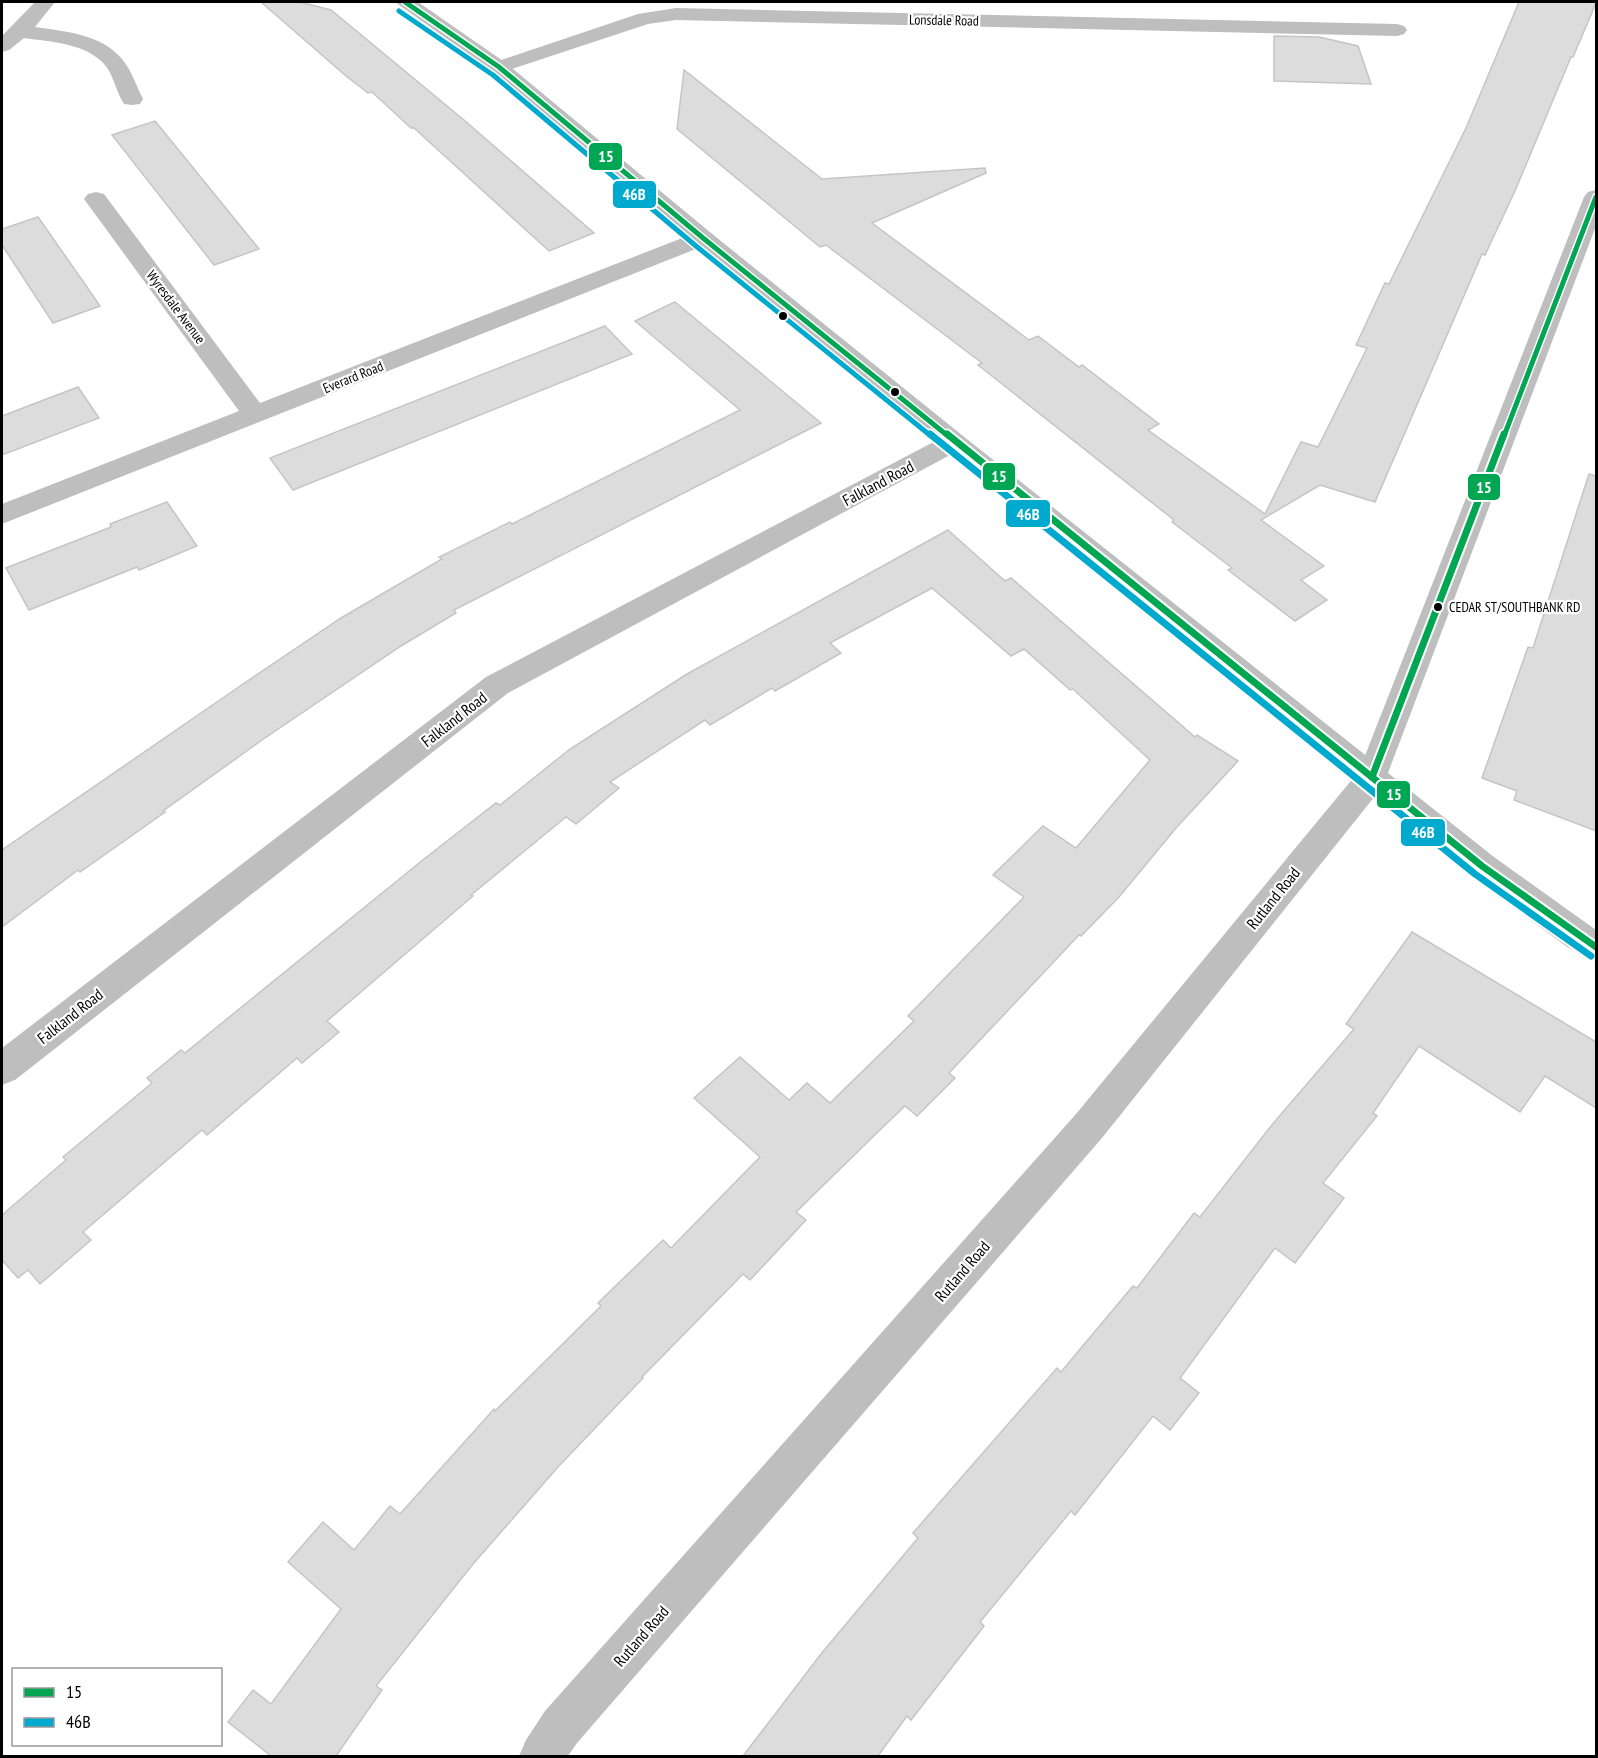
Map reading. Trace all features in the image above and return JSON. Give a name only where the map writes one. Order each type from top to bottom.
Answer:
[{"type":"street","points":[[2,46],[20,32],[45,2]]},
{"type":"street","points":[[405,2],[499,67],[703,238],[1482,866],[1596,947]]},
{"type":"street","name":"Lonsdale Road","points":[[499,67],[645,18],[676,14],[1397,30]]},
{"type":"street","points":[[20,32],[60,37],[94,46],[113,62],[132,99]]},
{"type":"street","name":"Rutland Road","points":[[542,1756],[561,1727],[1089,1126],[1372,777],[1596,198]]},
{"type":"street","name":"Wyresdale Avenue","points":[[96,199],[256,415]]},
{"type":"street","name":"Everard Road","points":[[2,514],[703,238]]},
{"type":"street","name":"Falkland Road","points":[[2,1069],[497,685],[954,442]]},
{"type":"building","points":[[261,2],[300,2],[331,10],[464,120],[594,233],[549,251],[414,128],[411,128],[372,92],[368,93],[346,76]]},
{"type":"building","points":[[1519,2],[1596,3],[1515,191],[1485,255],[1482,254],[1375,502],[1320,485],[1261,520],[1324,566],[1301,580],[1327,600],[1295,621],[1228,570],[1232,568],[1172,522],[1174,520],[978,365],[982,363],[826,245],[820,247],[677,129],[684,70],[822,179],[985,168],[986,173],[872,223],[1029,340],[1038,336],[1079,367],[1082,365],[1159,424],[1148,430],[1265,514],[1301,442],[1318,447],[1332,419],[1367,348],[1356,345],[1385,283],[1389,284],[1466,128]]},
{"type":"building","points":[[1274,36],[1319,37],[1358,46],[1371,84],[1274,81]]},
{"type":"building","points":[[155,121],[259,249],[214,265],[112,135]]},
{"type":"building","points":[[38,217],[100,306],[53,323],[2,245],[2,229]]},
{"type":"building","points":[[675,302],[821,423],[454,610],[456,613],[401,646],[262,740],[163,811],[165,812],[80,872],[78,870],[2,927],[2,850],[341,618],[442,559],[439,557],[510,522],[512,524],[740,410],[635,321]]},
{"type":"building","points":[[605,326],[632,354],[293,490],[270,458]]},
{"type":"building","points":[[78,387],[99,418],[2,455],[2,416]]},
{"type":"building","points":[[1589,474],[1596,476],[1596,831],[1514,800],[1517,791],[1482,778],[1528,647],[1533,648]]},
{"type":"building","points":[[167,502],[197,546],[29,610],[6,568],[111,527],[110,524]]},
{"type":"building","points":[[948,530],[1005,581],[1011,578],[1195,737],[1197,735],[1238,761],[1176,828],[1119,897],[1081,936],[1079,935],[949,1073],[955,1078],[917,1116],[905,1106],[796,1212],[806,1220],[750,1280],[743,1274],[558,1467],[473,1564],[376,1686],[382,1690],[336,1756],[271,1756],[228,1722],[253,1690],[271,1704],[341,1609],[288,1562],[323,1522],[354,1550],[390,1506],[400,1514],[494,1409],[495,1411],[601,1306],[598,1303],[663,1240],[671,1248],[760,1157],[694,1098],[740,1057],[789,1100],[807,1083],[830,1103],[914,1021],[908,1016],[1024,897],[993,875],[1043,826],[1076,848],[1150,760],[1073,689],[1070,690],[1024,649],[1011,656],[932,588],[830,643],[841,653],[775,691],[772,688],[710,725],[705,720],[610,782],[619,788],[576,824],[566,817],[471,895],[473,896],[327,1021],[339,1032],[302,1063],[297,1058],[207,1135],[202,1130],[83,1232],[91,1240],[40,1284],[28,1270],[18,1278],[2,1260],[2,1215],[66,1160],[63,1157],[152,1083],[147,1078],[181,1050],[185,1053],[424,859],[496,803],[500,805],[570,749],[687,674]]},
{"type":"building","points":[[1412,932],[1596,1042],[1596,1108],[1545,1076],[1520,1112],[1419,1046],[1373,1113],[1377,1116],[1323,1183],[1344,1198],[1295,1263],[1275,1248],[1180,1378],[1199,1393],[1170,1430],[1153,1416],[1075,1515],[1071,1511],[980,1622],[984,1626],[911,1720],[907,1716],[878,1756],[743,1756],[821,1654],[918,1538],[913,1533],[1057,1368],[1061,1372],[1133,1286],[1137,1288],[1194,1213],[1200,1217],[1271,1126],[1354,1029],[1346,1024]]},
{"type":"transit line","name":"15","points":[[405,2],[499,67],[703,238],[1482,866],[1596,947]]},
{"type":"transit line","name":"46B","points":[[399,11],[493,75],[696,246],[1475,874],[1591,956]]},
{"type":"transit line","name":"15","points":[[1372,777],[1596,197]]},
{"type":"place","name":"CEDAR ST/SOUTHBANK RD","points":[[1438,607]]}]
